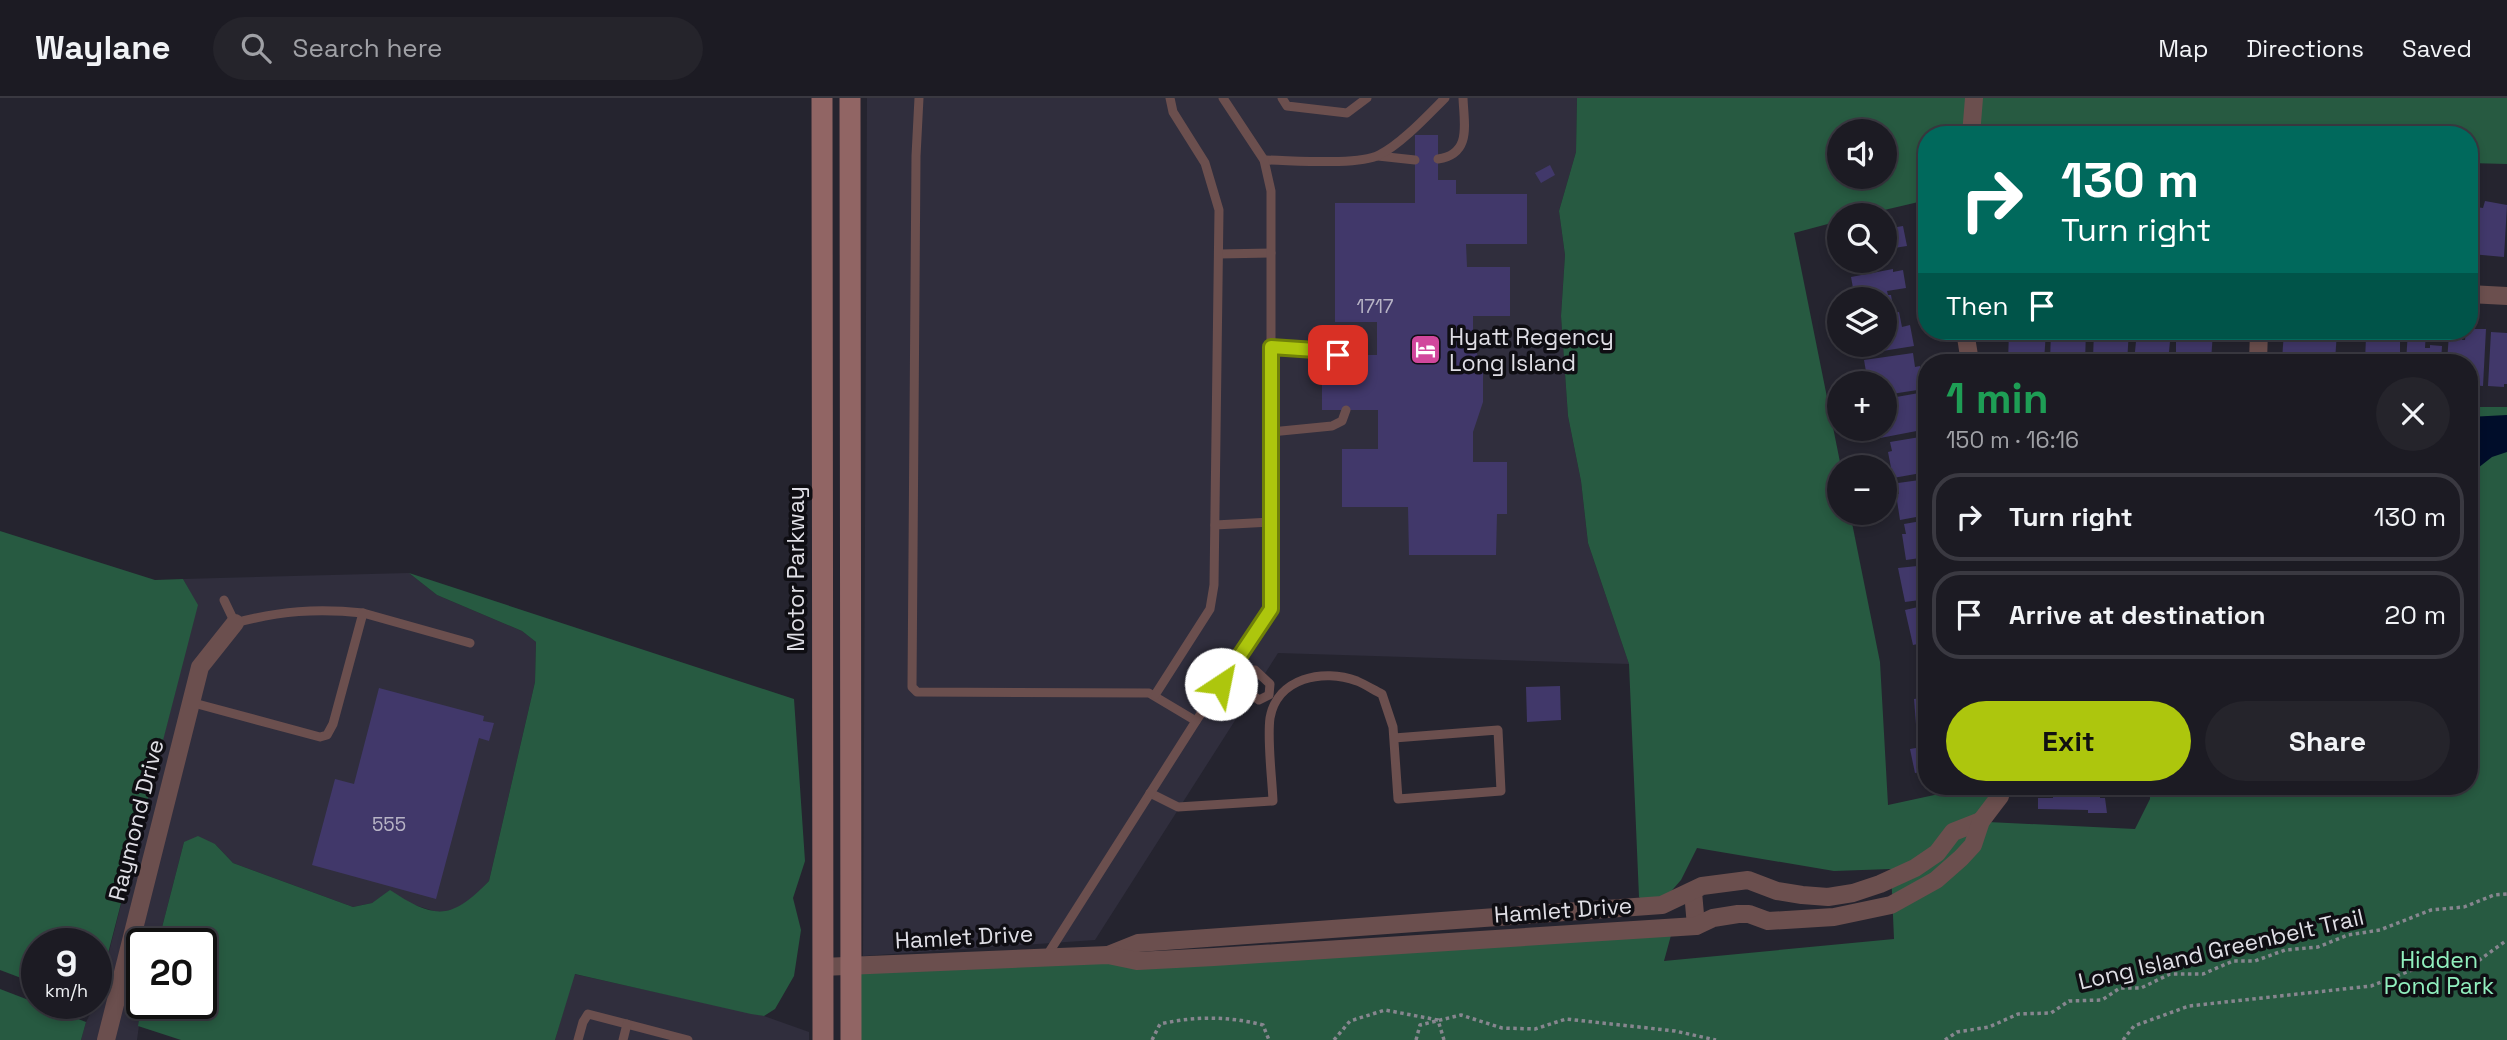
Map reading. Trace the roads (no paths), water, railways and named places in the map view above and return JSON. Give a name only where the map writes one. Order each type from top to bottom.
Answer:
[{"type":"main road","name":"Motor Parkway","points":[[822,98],[822,1040]]},
{"type":"main road","points":[[850,98],[851,1040]]},
{"type":"street","points":[[1972,126],[1974,98]]},
{"type":"street","points":[[2478,294],[2507,296]]},
{"type":"street","name":"Raymond Drive","points":[[106,1040],[200,667],[235,623]]},
{"type":"street","name":"Hamlet Drive","points":[[822,967],[1108,955],[1137,961],[1696,926],[1713,918],[1738,914],[1749,914],[1768,921],[1834,917],[1891,905],[1936,880],[1973,845],[1981,821],[2000,795]]},
{"type":"street","name":"Hamlet Drive","points":[[1108,955],[1138,943],[1662,905],[1702,886],[1748,880],[1771,889],[1828,897],[1862,890],[1915,868],[1937,853],[1953,832],[1981,821]]},
{"type":"street","points":[[1768,921],[1771,889]]},
{"type":"street","points":[[1693,892],[1696,926]]},
{"type":"lane","points":[[919,98],[916,156],[912,687],[917,692],[1155,695],[1196,721]]},
{"type":"lane","points":[[1155,695],[1210,609],[1214,592],[1219,210],[1205,163],[1173,111],[1170,98]]},
{"type":"lane","points":[[1046,957],[1196,721],[1271,609],[1271,191],[1264,160],[1223,98]]},
{"type":"lane","points":[[1282,98],[1287,106],[1347,113],[1367,98]]},
{"type":"lane","points":[[1378,156],[1414,128],[1445,98]]},
{"type":"lane","points":[[1438,159],[1454,155],[1461,147],[1465,134],[1463,98]]},
{"type":"lane","points":[[1264,160],[1355,160],[1378,156],[1415,160]]},
{"type":"lane","points":[[1219,254],[1271,253]]},
{"type":"lane","points":[[1271,347],[1330,351],[1338,355]]},
{"type":"lane","points":[[1271,432],[1332,426],[1342,421],[1346,410]]},
{"type":"lane","points":[[1215,525],[1271,522]]},
{"type":"lane","points":[[224,600],[235,623],[271,613],[326,609],[363,613],[470,643]]},
{"type":"lane","points":[[191,702],[320,737],[327,735],[333,724],[363,613]]},
{"type":"lane","points":[[1233,665],[1243,674],[1244,689],[1259,700],[1273,697],[1307,677],[1331,676],[1356,681],[1382,694],[1394,738],[1398,799],[1501,791],[1498,730],[1394,738]]},
{"type":"lane","points":[[1150,793],[1178,807],[1273,801],[1270,720],[1273,697],[1270,684],[1255,670],[1243,674]]},
{"type":"lane","points":[[578,1040],[583,1022],[589,1014],[668,1038],[688,1040]]},
{"type":"lane","points":[[623,1040],[627,1024]]},
{"type":"water","points":[[2507,415],[2507,452],[2492,457],[2478,468],[2478,417]]},
{"type":"place","name":"Hyatt Regency Long Island","points":[[1426,350]]},
{"type":"park label","name":"Hidden Pond Park","points":[[2439,973]]}]
